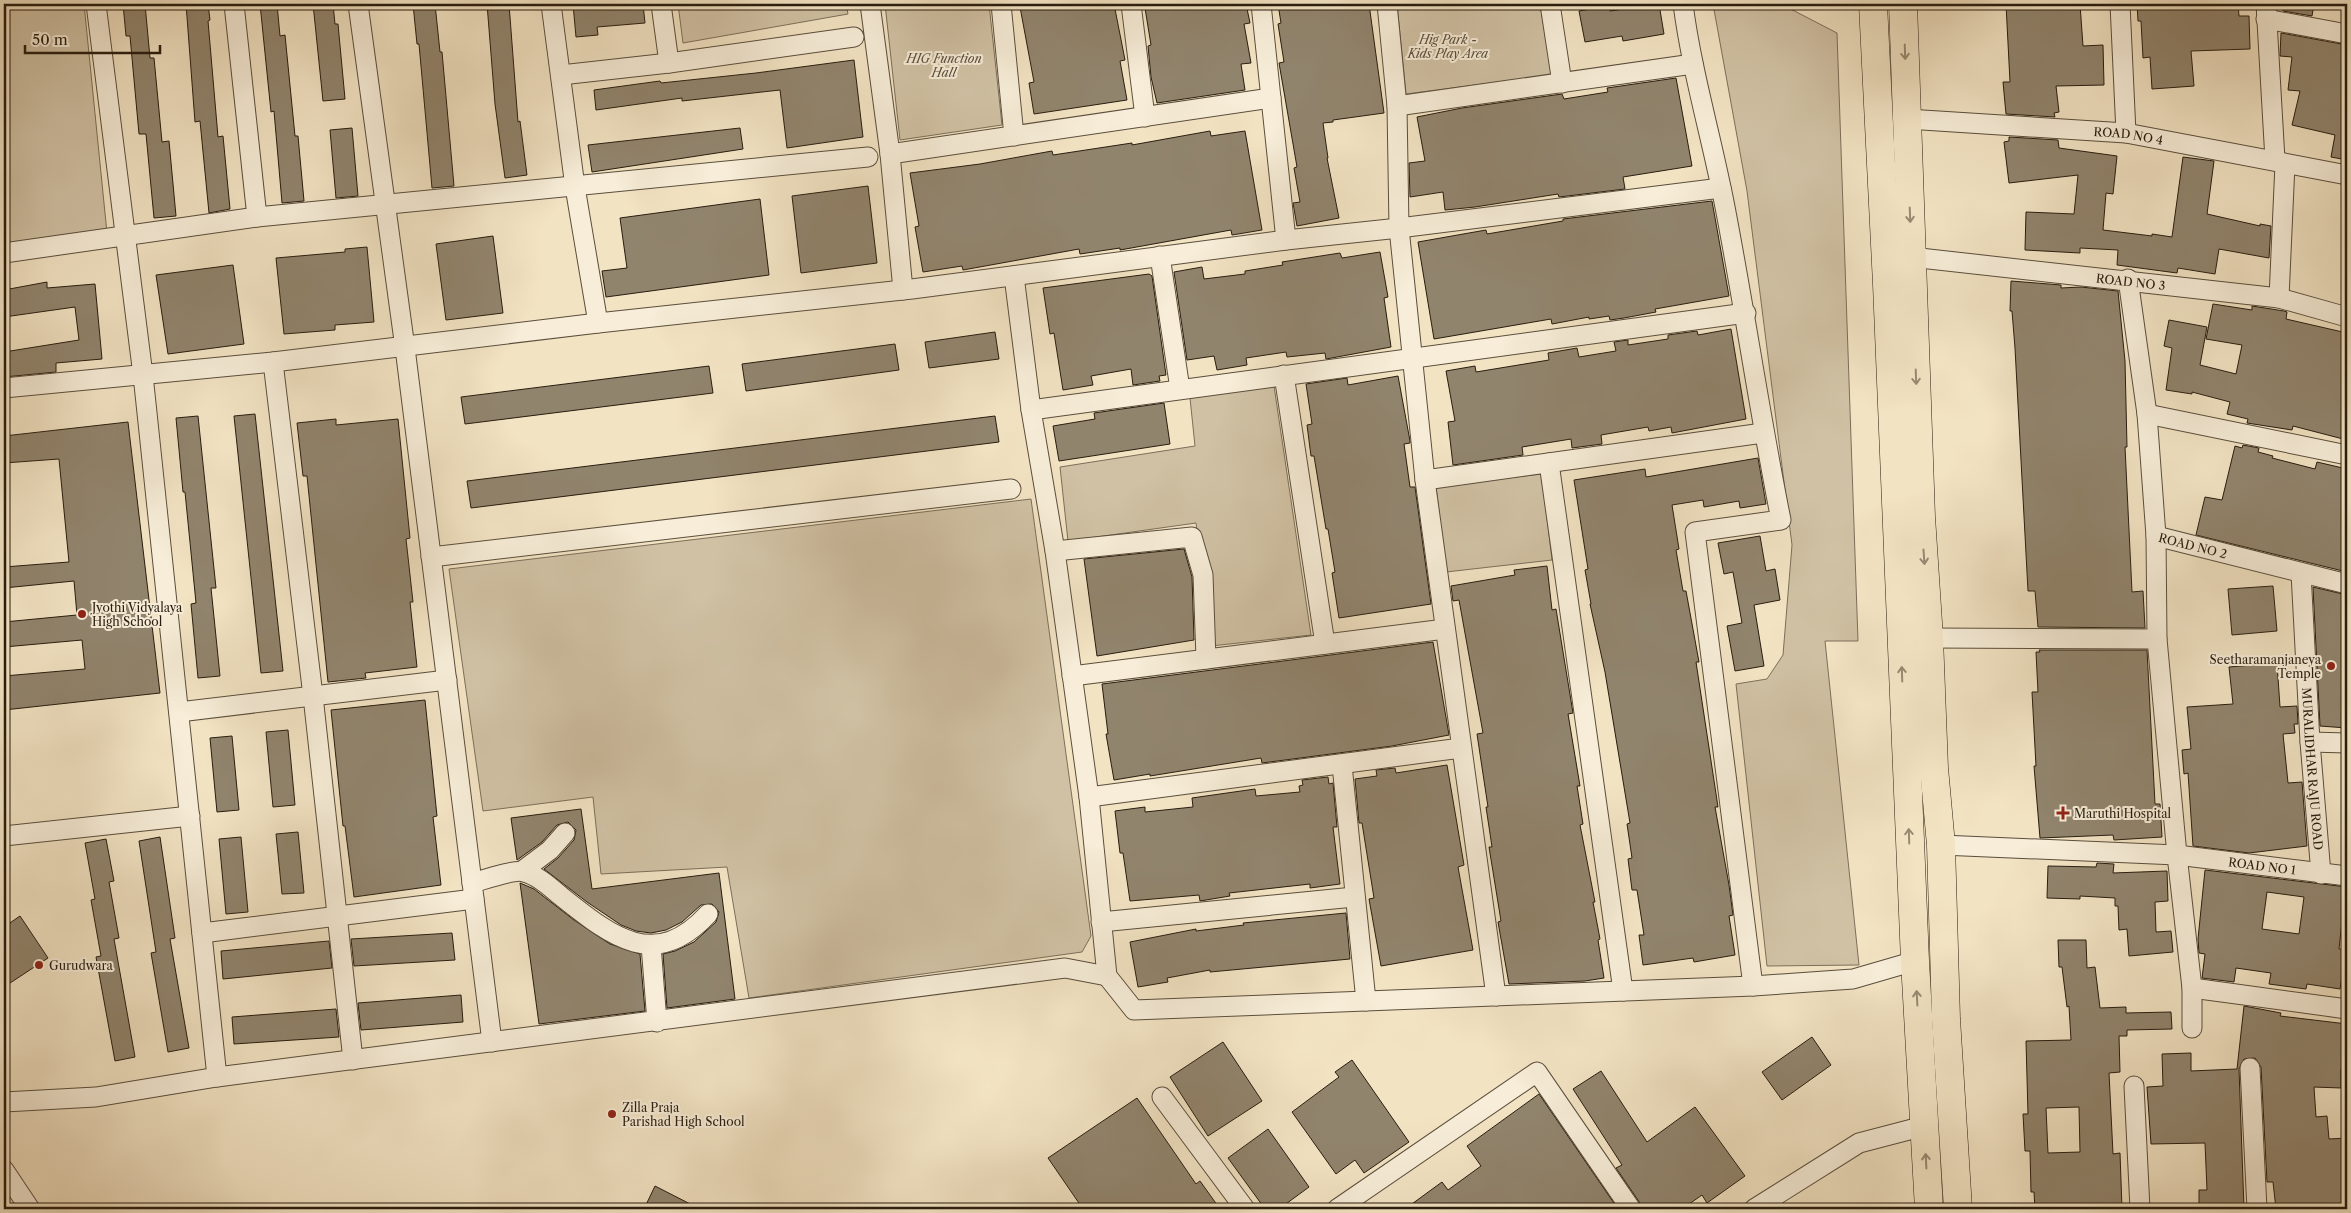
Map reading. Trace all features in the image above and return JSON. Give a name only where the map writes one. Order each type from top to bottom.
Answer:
[{"type":"highway","points":[[1873,4],[1907,471],[1915,961],[1929,1209]]},
{"type":"highway","points":[[1903,4],[1911,257],[1907,471]]},
{"type":"highway","points":[[1909,517],[1929,638],[1934,768],[1941,845],[1946,1019],[1958,1209]]},
{"type":"street","points":[[96,4],[143,375],[217,1077]]},
{"type":"street","points":[[234,4],[257,217]]},
{"type":"street","points":[[358,4],[405,348],[492,1042]]},
{"type":"street","points":[[551,4],[575,186],[598,323]]},
{"type":"street","points":[[661,4],[669,63]]},
{"type":"street","points":[[870,4],[890,154],[904,290]]},
{"type":"street","points":[[1001,4],[1014,136]]},
{"type":"street","points":[[1131,4],[1145,117]]},
{"type":"street","points":[[1261,4],[1286,240]]},
{"type":"street","points":[[1387,4],[1397,106],[1399,228],[1412,358],[1445,629],[1496,996]]},
{"type":"street","points":[[1550,4],[1562,83]]},
{"type":"street","points":[[1683,4],[1693,64],[1721,188],[1746,313],[1763,433],[1781,520],[1695,532],[1753,986]]},
{"type":"street","points":[[2120,4],[2126,133]]},
{"type":"street","points":[[2279,298],[2280,162],[2266,12],[2347,34]]},
{"type":"street","points":[[561,75],[669,63],[854,37]]},
{"type":"street","points":[[1397,106],[1693,64]]},
{"type":"street","points":[[890,154],[1271,98]]},
{"type":"street","name":"ROAD NO 4","points":[[1907,119],[2126,133],[2347,175]]},
{"type":"street","points":[[4,253],[257,217],[386,206],[868,157]]},
{"type":"street","points":[[4,388],[405,348],[598,323],[904,290],[1286,240],[1721,188]]},
{"type":"street","points":[[1160,256],[1180,389]]},
{"type":"street","name":"ROAD NO 3","points":[[1911,257],[2128,279],[2279,298],[2347,317]]},
{"type":"street","points":[[1014,276],[1031,410],[1055,551],[1089,798],[1107,976],[1134,1010],[1753,986],[1853,979],[1915,961]]},
{"type":"street","name":"ROAD NO 2","points":[[2128,279],[2146,414],[2156,536],[2301,574],[2347,584]]},
{"type":"street","points":[[1031,410],[1746,313]]},
{"type":"street","points":[[273,362],[354,1060]]},
{"type":"street","points":[[1284,376],[1325,644]]},
{"type":"street","points":[[2146,414],[2347,455]]},
{"type":"street","points":[[1426,480],[1763,433]]},
{"type":"street","points":[[1549,463],[1623,991]]},
{"type":"street","points":[[431,557],[1011,489]]},
{"type":"street","points":[[2156,536],[2157,639],[2177,855],[2192,988],[2192,1028]]},
{"type":"street","points":[[1055,551],[1192,537],[1203,575],[1206,659]]},
{"type":"street","name":"MURALIDHAR RAJU ROAD","points":[[2301,574],[2310,742],[2320,874]]},
{"type":"street","points":[[1072,676],[1445,629]]},
{"type":"street","points":[[1929,638],[2157,639]]},
{"type":"street","points":[[179,712],[446,680]]},
{"type":"street","points":[[2310,742],[2347,743]]},
{"type":"street","points":[[1089,798],[1342,766],[1461,748]]},
{"type":"street","points":[[1342,766],[1366,1001]]},
{"type":"street","points":[[4,836],[190,816]]},
{"type":"street","points":[[202,933],[338,915],[473,891],[522,871],[550,850],[565,834]]},
{"type":"street","name":"ROAD NO 1","points":[[1941,845],[2177,855],[2347,876]]},
{"type":"street","points":[[522,871],[538,878],[598,925],[636,943],[650,945],[665,943],[682,937],[698,926],[708,914]]},
{"type":"street","points":[[1101,922],[1354,897]]},
{"type":"street","points":[[650,945],[657,1022]]},
{"type":"street","points":[[4,1102],[96,1097],[217,1077],[657,1022],[1065,968],[1107,976]]},
{"type":"street","points":[[2192,988],[2347,1008]]},
{"type":"street","points":[[2250,1068],[2256,1209]]},
{"type":"street","points":[[1337,1209],[1537,1072],[1631,1209]]},
{"type":"street","points":[[2134,1086],[2140,1209]]},
{"type":"street","points":[[1162,1097],[1244,1209]]},
{"type":"street","points":[[1754,1209],[1859,1143],[1924,1126]]},
{"type":"street","points":[[4,1170],[30,1209]]},
{"type":"green space","points":[[4,4],[84,4],[108,243],[4,255]]},
{"type":"green space","points":[[678,4],[846,4],[848,14],[683,43]]},
{"type":"green space","name":"HIG Function Hall","points":[[885,4],[989,4],[1002,125],[900,140]]},
{"type":"green space","name":"Hig Park - Kids Play Area","points":[[1397,4],[1540,4],[1552,75],[1406,94]]},
{"type":"green space","points":[[1713,4],[1781,4],[1837,33],[1858,641],[1825,641],[1859,965],[1767,966],[1736,684],[1767,679],[1783,655],[1792,545],[1747,191]]},
{"type":"green space","points":[[1274,386],[1311,635],[1211,646],[1196,523],[1068,541],[1060,467],[1195,446],[1190,398]]},
{"type":"green space","points":[[1542,474],[1552,560],[1446,572],[1436,486]]},
{"type":"green space","points":[[1031,499],[1091,936],[1082,952],[749,998],[727,867],[601,874],[593,797],[483,811],[449,569]]},
{"type":"building","points":[[123,4],[145,4],[150,58],[154,58],[162,142],[169,141],[176,216],[154,218],[146,134],[139,134],[130,36],[126,36]]},
{"type":"building","points":[[186,4],[208,4],[218,137],[223,136],[230,209],[209,213],[200,121],[195,122]]},
{"type":"building","points":[[260,4],[277,4],[280,36],[285,35],[295,136],[298,136],[304,201],[282,203],[274,111],[271,112]]},
{"type":"building","points":[[313,4],[333,4],[335,24],[338,24],[345,99],[323,101]]},
{"type":"building","points":[[413,4],[435,4],[440,52],[442,52],[454,186],[432,188],[419,44],[417,44]]},
{"type":"building","points":[[487,4],[509,4],[518,122],[520,121],[527,175],[505,178],[495,104]]},
{"type":"building","points":[[573,4],[643,4],[645,23],[597,27],[598,35],[576,37]]},
{"type":"building","points":[[1039,4],[1114,4],[1125,60],[1120,61],[1127,100],[1034,114],[1029,83],[1034,82],[1020,7]]},
{"type":"building","points":[[1173,4],[1246,4],[1250,23],[1244,24],[1251,63],[1241,64],[1245,90],[1157,103],[1151,77],[1148,46],[1151,45],[1145,8]]},
{"type":"building","points":[[1278,4],[1369,4],[1384,113],[1323,123],[1327,158],[1339,218],[1297,226],[1293,203],[1300,202],[1294,168],[1297,167],[1279,63],[1284,62],[1278,24],[1281,23]]},
{"type":"building","points":[[1659,4],[1664,34],[1623,41],[1622,36],[1585,42],[1579,11],[1609,6],[1610,11]]},
{"type":"building","points":[[2006,4],[2080,4],[2083,46],[2103,45],[2104,85],[2056,86],[2059,112],[2054,113],[2055,117],[2006,114],[2003,82],[2010,82]]},
{"type":"building","points":[[2137,4],[2238,4],[2239,16],[2249,16],[2250,49],[2191,51],[2194,86],[2152,89],[2150,57],[2143,58],[2141,21],[2138,21]]},
{"type":"building","points":[[2284,4],[2314,4],[2312,16],[2283,11]]},
{"type":"building","points":[[2281,33],[2347,45],[2347,160],[2331,157],[2335,135],[2292,125],[2300,91],[2288,90],[2292,57],[2280,56]]},
{"type":"building","points":[[854,60],[863,137],[787,148],[780,90],[682,101],[682,98],[596,110],[594,90],[660,81],[661,83],[756,73]]},
{"type":"building","points":[[1676,78],[1692,166],[1623,177],[1625,189],[1559,197],[1558,194],[1475,207],[1445,210],[1443,192],[1410,197],[1409,163],[1425,161],[1417,117],[1462,108],[1562,94],[1564,99],[1608,92],[1607,88]]},
{"type":"building","points":[[352,128],[358,196],[336,198],[330,130]]},
{"type":"building","points":[[740,128],[743,149],[592,172],[588,145]]},
{"type":"building","points":[[1210,131],[1211,136],[1245,131],[1262,230],[1232,235],[1231,230],[1120,250],[1120,248],[1080,254],[1079,249],[963,270],[962,266],[923,272],[915,227],[919,226],[910,173],[980,164],[1052,151],[1053,155],[1132,143],[1132,145]]},
{"type":"building","points":[[2009,137],[2058,140],[2059,148],[2117,156],[2113,194],[2106,193],[2103,230],[2152,236],[2152,234],[2172,237],[2183,157],[2214,161],[2207,214],[2260,226],[2260,224],[2271,226],[2269,258],[2219,249],[2215,274],[2178,268],[2177,273],[2117,265],[2118,250],[2080,248],[2080,253],[2025,250],[2026,212],[2074,214],[2078,175],[2009,183],[2004,142],[2009,141]]},
{"type":"building","points":[[868,186],[877,263],[801,273],[792,196]]},
{"type":"building","points":[[760,199],[769,275],[606,297],[602,271],[627,268],[620,218]]},
{"type":"building","points":[[1712,201],[1729,296],[1655,309],[1656,312],[1624,318],[1610,320],[1609,316],[1589,319],[1589,317],[1552,324],[1551,319],[1434,339],[1418,242],[1486,230],[1487,234],[1563,221],[1563,219]]},
{"type":"building","points":[[493,236],[503,313],[446,320],[436,244]]},
{"type":"building","points":[[367,247],[374,322],[335,325],[335,330],[284,334],[276,258],[345,252],[345,249]]},
{"type":"building","points":[[1380,252],[1388,297],[1384,298],[1391,347],[1326,359],[1325,353],[1287,357],[1286,352],[1246,358],[1247,365],[1217,370],[1214,356],[1187,360],[1174,272],[1202,267],[1204,279],[1245,274],[1245,271],[1283,265],[1282,262],[1340,253],[1342,258]]},
{"type":"building","points":[[233,265],[244,344],[168,354],[156,275]]},
{"type":"building","points":[[1149,274],[1152,276],[1166,375],[1159,376],[1160,381],[1133,385],[1131,369],[1091,376],[1093,385],[1063,390],[1054,333],[1050,334],[1043,288]]},
{"type":"building","points":[[2011,281],[2061,285],[2061,288],[2081,287],[2118,291],[2125,361],[2127,447],[2125,447],[2132,592],[2143,591],[2145,628],[2038,627],[2035,591],[2028,591],[2015,348],[2012,311],[2010,311]]},
{"type":"building","points":[[47,282],[47,288],[95,284],[102,359],[56,363],[56,372],[4,377],[4,352],[79,340],[75,307],[4,317],[4,290]]},
{"type":"building","points":[[2213,304],[2252,310],[2252,306],[2284,311],[2287,312],[2286,319],[2347,333],[2347,381],[2345,393],[2347,394],[2347,440],[2293,426],[2292,430],[2247,423],[2248,419],[2227,414],[2230,402],[2192,392],[2192,394],[2166,390],[2172,348],[2164,346],[2169,320],[2207,327],[2200,365],[2236,374],[2242,345],[2206,339]]},
{"type":"building","points":[[1731,329],[1746,419],[1672,433],[1671,427],[1649,431],[1648,427],[1601,435],[1602,444],[1572,448],[1571,439],[1522,447],[1523,455],[1453,465],[1448,422],[1455,421],[1446,371],[1475,366],[1476,372],[1549,360],[1548,353],[1577,348],[1579,357],[1616,351],[1614,342],[1628,340],[1628,345],[1668,339],[1668,335],[1697,331],[1698,335]]},
{"type":"building","points":[[995,332],[999,359],[929,368],[925,342]]},
{"type":"building","points":[[895,344],[899,370],[746,391],[742,364]]},
{"type":"building","points":[[709,366],[713,393],[465,424],[461,397]]},
{"type":"building","points":[[1398,376],[1410,441],[1410,443],[1404,444],[1410,487],[1415,487],[1431,604],[1339,618],[1332,573],[1335,572],[1328,529],[1326,529],[1314,456],[1311,456],[1307,425],[1312,424],[1306,384],[1347,378],[1348,385]]},
{"type":"building","points":[[1164,403],[1170,444],[1059,461],[1053,426],[1095,419],[1094,413]]},
{"type":"building","points":[[255,414],[283,671],[261,673],[234,416]]},
{"type":"building","points":[[198,416],[216,588],[211,588],[220,676],[198,678],[191,604],[196,603],[176,418]]},
{"type":"building","points":[[995,416],[999,442],[471,508],[467,481]]},
{"type":"building","points":[[336,419],[336,425],[398,419],[410,538],[406,539],[413,602],[410,602],[417,667],[365,673],[366,678],[328,682],[307,476],[303,476],[297,423]]},
{"type":"building","points":[[128,422],[160,693],[4,710],[4,676],[85,669],[82,640],[4,647],[4,622],[77,615],[74,581],[4,588],[4,567],[69,562],[59,459],[4,463],[4,436]]},
{"type":"building","points":[[2243,445],[2259,448],[2258,452],[2273,456],[2272,458],[2315,469],[2317,462],[2347,469],[2347,572],[2196,535],[2205,497],[2222,500],[2235,446],[2242,448]]},
{"type":"building","points":[[1758,458],[1766,504],[1740,508],[1739,501],[1704,507],[1703,500],[1672,505],[1679,549],[1676,550],[1683,591],[1686,591],[1699,662],[1696,662],[1718,807],[1715,807],[1733,915],[1729,916],[1735,955],[1694,962],[1693,958],[1643,965],[1639,935],[1644,935],[1637,890],[1632,890],[1628,859],[1632,858],[1627,824],[1630,823],[1605,672],[1590,604],[1585,570],[1588,569],[1574,480],[1645,469],[1646,477]]},
{"type":"building","points":[[1760,536],[1766,571],[1775,569],[1780,600],[1754,605],[1764,666],[1735,671],[1727,626],[1742,623],[1733,572],[1724,574],[1718,543]]},
{"type":"building","points":[[1184,549],[1192,577],[1194,640],[1097,656],[1084,559]]},
{"type":"building","points":[[1547,566],[1552,610],[1556,609],[1573,713],[1568,714],[1580,786],[1577,786],[1583,824],[1580,825],[1595,902],[1593,902],[1600,939],[1598,940],[1604,978],[1585,981],[1509,984],[1498,922],[1501,921],[1489,847],[1492,847],[1486,807],[1488,807],[1477,734],[1483,733],[1459,600],[1453,601],[1451,586],[1515,575],[1514,570]]},
{"type":"building","points":[[2273,586],[2277,631],[2232,635],[2228,589]]},
{"type":"building","name":"Seetharamanjaneya Temple","points":[[2313,587],[2347,595],[2347,728],[2320,726]]},
{"type":"building","points":[[1433,642],[1449,735],[1392,746],[1262,763],[1261,758],[1114,780],[1106,734],[1108,734],[1102,684]]},
{"type":"building","points":[[2039,650],[2147,650],[2155,804],[2160,804],[2162,837],[2114,840],[2113,835],[2040,838],[2034,766],[2036,766],[2032,692],[2038,692],[2036,652],[2040,652]]},
{"type":"building","points":[[2277,663],[2280,707],[2297,706],[2298,724],[2294,724],[2295,733],[2283,734],[2288,783],[2302,782],[2307,846],[2249,853],[2193,846],[2188,773],[2184,774],[2182,750],[2191,749],[2187,707],[2233,704],[2229,667]]},
{"type":"building","points":[[425,700],[437,816],[433,817],[441,885],[354,897],[345,826],[343,826],[331,710]]},
{"type":"building","points":[[288,730],[295,805],[273,807],[266,732]]},
{"type":"building","points":[[232,736],[239,810],[217,812],[210,738]]},
{"type":"building","points":[[1447,765],[1464,865],[1458,867],[1473,950],[1381,966],[1369,899],[1374,898],[1362,823],[1359,823],[1355,779],[1377,776],[1376,770],[1395,768],[1396,773]]},
{"type":"building","points":[[1328,777],[1329,784],[1333,783],[1337,827],[1333,827],[1340,884],[1310,888],[1310,884],[1229,893],[1230,896],[1200,901],[1199,895],[1130,901],[1123,853],[1120,853],[1115,811],[1145,807],[1145,812],[1193,807],[1192,798],[1255,789],[1256,796],[1300,792],[1299,786],[1303,785],[1302,780]]},
{"type":"building","points":[[581,809],[592,889],[719,873],[735,999],[667,1008],[663,954],[675,951],[694,942],[716,922],[719,912],[712,904],[701,905],[682,922],[666,930],[651,933],[636,931],[621,925],[544,869],[558,858],[574,840],[576,830],[568,822],[557,825],[542,842],[517,860],[511,818]]},
{"type":"building","points":[[298,832],[304,893],[282,894],[276,834]]},
{"type":"building","points":[[160,837],[175,938],[170,939],[189,1048],[168,1052],[151,953],[156,952],[139,841]]},
{"type":"building","points":[[241,837],[248,912],[226,914],[219,839]]},
{"type":"building","points":[[106,839],[114,881],[109,882],[119,938],[114,939],[135,1057],[115,1061],[96,957],[101,956],[91,900],[95,899],[85,843]]},
{"type":"building","points":[[2097,863],[2114,864],[2113,873],[2167,871],[2168,901],[2155,902],[2156,932],[2171,931],[2173,952],[2129,956],[2127,929],[2119,930],[2118,906],[2115,906],[2115,898],[2080,896],[2080,899],[2047,898],[2048,866],[2096,867]]},
{"type":"building","points":[[2205,870],[2347,887],[2347,914],[2343,913],[2339,949],[2346,950],[2340,989],[2307,984],[2306,989],[2269,984],[2271,973],[2236,968],[2234,982],[2202,978],[2205,954],[2199,953],[2198,939]],"holes":[[[2267,892],[2304,897],[2299,934],[2262,929]]]},
{"type":"building","points":[[520,883],[534,889],[574,920],[610,944],[640,954],[645,1011],[539,1024]]},
{"type":"building","points":[[1346,913],[1350,959],[1210,972],[1210,970],[1167,978],[1168,982],[1138,987],[1130,942],[1196,929],[1196,931],[1244,925],[1243,923]]},
{"type":"building","points":[[20,916],[48,958],[4,987],[4,927]]},
{"type":"building","points":[[452,933],[455,960],[354,966],[351,939]]},
{"type":"building","points":[[2058,940],[2086,940],[2087,968],[2095,967],[2100,1008],[2126,1007],[2126,1013],[2171,1012],[2172,1029],[2127,1030],[2127,1036],[2119,1036],[2120,1072],[2109,1073],[2113,1154],[2120,1153],[2122,1209],[2035,1209],[2034,1192],[2031,1192],[2030,1151],[2025,1151],[2023,1114],[2028,1114],[2026,1041],[2071,1040],[2069,1006],[2067,1007],[2062,967],[2059,967]],"holes":[[[2079,1107],[2080,1152],[2048,1153],[2046,1108]]]},
{"type":"building","points":[[329,941],[332,968],[223,979],[221,951]]},
{"type":"building","points":[[461,995],[463,1022],[361,1030],[358,1003]]},
{"type":"building","points":[[2244,1006],[2281,1013],[2280,1016],[2347,1024],[2347,1069],[2341,1069],[2341,1088],[2314,1087],[2316,1117],[2327,1116],[2329,1139],[2347,1138],[2347,1209],[2276,1209],[2273,1182],[2267,1182],[2261,1067],[2255,1058],[2244,1059],[2239,1069],[2244,1209],[2199,1209],[2199,1190],[2207,1190],[2205,1143],[2151,1144],[2147,1087],[2163,1086],[2162,1054],[2191,1053],[2191,1071],[2237,1069]]},
{"type":"building","points":[[336,1009],[339,1037],[234,1044],[232,1017]]},
{"type":"building","points":[[1812,1037],[1831,1065],[1782,1100],[1762,1072]]},
{"type":"building","points":[[1223,1042],[1262,1101],[1208,1136],[1170,1077]]},
{"type":"building","points":[[1352,1060],[1409,1142],[1364,1173],[1355,1160],[1336,1174],[1292,1112],[1339,1077],[1335,1072]]},
{"type":"building","points":[[1601,1071],[1647,1142],[1695,1107],[1745,1176],[1707,1203],[1702,1195],[1682,1209],[1642,1209],[1640,1203],[1616,1168],[1622,1165],[1573,1089]]},
{"type":"building","points":[[1539,1094],[1618,1209],[1405,1209],[1442,1182],[1448,1190],[1481,1166],[1467,1146]]},
{"type":"building","points":[[1137,1098],[1196,1184],[1200,1181],[1220,1209],[1083,1209],[1048,1158]]},
{"type":"building","points":[[1268,1129],[1309,1187],[1279,1209],[1265,1209],[1228,1158]]},
{"type":"building","points":[[655,1186],[700,1209],[644,1209]]},
{"type":"place","name":"Jyothi Vidyalaya High School","points":[[82,614]]},
{"type":"place","name":"Seetharamanjaneya Temple","points":[[2331,666]]},
{"type":"place","name":"Maruthi Hospital","points":[[2063,813]]},
{"type":"place","name":"Gurudwara","points":[[39,965]]},
{"type":"place","name":"Zilla Praja Parishad High School","points":[[612,1114]]}]
